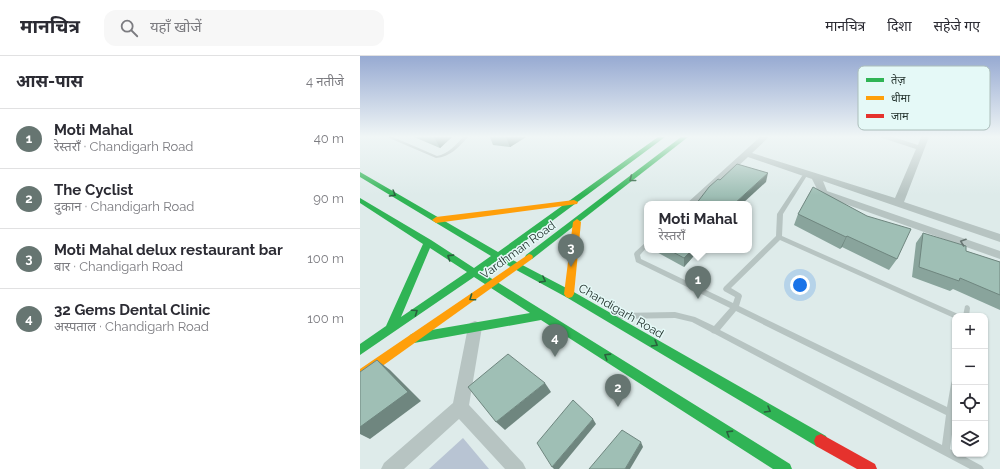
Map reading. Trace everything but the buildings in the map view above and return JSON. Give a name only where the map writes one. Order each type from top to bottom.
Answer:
[{"type":"main road","name":"Vardhman Road","points":[[360,350],[498,256],[636,156]]},
{"type":"main road","name":"Vardhman Road","points":[[360,376],[517,266],[577,222],[661,156]]},
{"type":"main road","name":"Chandigarh Road","points":[[360,174],[498,256],[569,294],[870,469]]},
{"type":"main road","points":[[360,200],[785,469]]},
{"type":"main road","points":[[436,220],[574,202]]},
{"type":"main road","points":[[569,294],[577,222]]},
{"type":"main road","points":[[390,330],[428,242]]},
{"type":"main road","points":[[414,338],[543,315]]},
{"type":"street","points":[[694,201],[744,156]]},
{"type":"street","points":[[754,156],[811,176],[834,181],[1000,238]]},
{"type":"street","points":[[898,204],[917,156]]},
{"type":"street","points":[[811,176],[823,193],[1000,255]]},
{"type":"street","points":[[390,469],[460,408],[475,327]]},
{"type":"street","points":[[460,408],[517,469]]},
{"type":"lane","points":[[714,331],[734,307],[739,296],[726,289],[779,237],[780,214],[811,176]]},
{"type":"lane","points":[[779,237],[952,314]]},
{"type":"lane","points":[[644,247],[637,254],[636,257],[638,260],[950,413]]},
{"type":"lane","points":[[966,313],[967,308]]},
{"type":"lane","points":[[608,317],[683,316],[979,469]]},
{"type":"lane","points":[[945,451],[955,385]]},
{"type":"shaded area","points":[[463,438],[489,469],[429,469]]},
{"type":"traffic: fast","points":[[360,350],[498,256],[635,156]]},
{"type":"traffic: fast","points":[[529,257],[660,156]]},
{"type":"traffic: fast","points":[[360,174],[498,256],[569,294],[821,441]]},
{"type":"traffic: fast","points":[[360,200],[785,469]]},
{"type":"traffic: fast","points":[[390,330],[428,242]]},
{"type":"traffic: fast","points":[[414,338],[543,315]]},
{"type":"traffic: slow","points":[[436,220],[574,202]]},
{"type":"traffic: slow","points":[[569,294],[577,222]]},
{"type":"traffic: slow","points":[[360,376],[529,257]]},
{"type":"traffic: jam","points":[[821,441],[870,469]]},
{"type":"place","name":"Moti Mahal delux restaurant bar","points":[[571,267]]},
{"type":"place","name":"Moti Mahal","points":[[698,299]]},
{"type":"place","name":"32 Gems Dental Clinic","points":[[555,357]]},
{"type":"place","name":"The Cyclist","points":[[618,407]]}]
